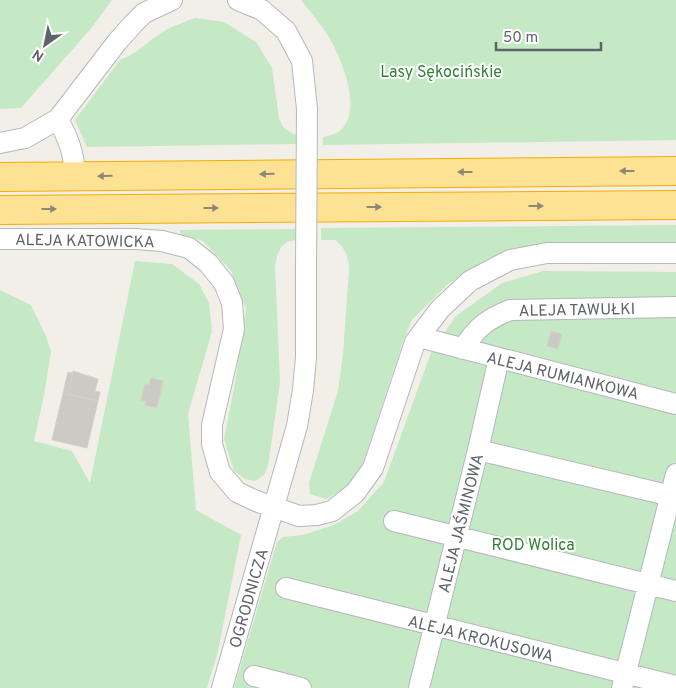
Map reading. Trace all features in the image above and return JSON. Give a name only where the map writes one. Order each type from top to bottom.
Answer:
[{"type":"highway","points":[[0,177],[676,171]]},
{"type":"highway","points":[[0,210],[676,205]]},
{"type":"street","points":[[0,143],[25,138],[58,120],[132,24],[144,13],[172,0]]},
{"type":"street","name":"OGRODNICZA","points":[[222,688],[297,426],[306,356],[307,109],[302,61],[286,32],[262,10],[238,0]]},
{"type":"street","points":[[58,120],[70,144],[74,159],[75,176]]},
{"type":"street","name":"ALEJA KATOWICKA","points":[[0,239],[136,239],[162,241],[189,248],[208,263],[224,283],[232,303],[234,329],[212,425],[212,444],[220,472],[237,492],[274,508],[299,516],[317,515],[332,511],[354,493],[373,468],[415,342],[440,309],[470,282],[510,260],[547,253],[676,253]]},
{"type":"street","name":"ALEJA TAWUŁKI","points":[[457,347],[480,326],[495,316],[510,310],[676,307]]},
{"type":"street","name":"ALEJA RUMIANKOWA","points":[[418,337],[676,404]]},
{"type":"street","name":"ALEJA JAŚMINOWA","points":[[419,688],[499,358]]},
{"type":"street","points":[[478,450],[673,496]]},
{"type":"street","points":[[624,681],[648,583],[673,496],[676,474]]},
{"type":"street","points":[[394,521],[676,591]]},
{"type":"street","name":"ALEJA KROKUSOWA","points":[[286,588],[434,627],[624,681],[676,686]]},
{"type":"street","points":[[254,676],[301,688]]},
{"type":"green space","points":[[0,0],[112,0],[93,26],[21,108],[0,109]]},
{"type":"green space","name":"Lasy Sękocińskie","points":[[301,0],[676,0],[676,140],[323,145],[323,137],[341,130],[347,121],[350,110],[350,97],[344,70],[334,46],[323,27]]},
{"type":"green space","points":[[195,18],[224,22],[256,42],[272,68],[279,118],[283,127],[296,134],[296,144],[87,147],[75,120],[120,60],[132,54],[166,30]]},
{"type":"green space","points":[[676,225],[676,244],[544,244],[497,255],[474,267],[447,285],[412,320],[403,341],[361,469],[345,488],[326,499],[310,494],[309,483],[338,391],[343,354],[349,269],[344,249],[335,240],[321,240],[321,228]]},
{"type":"green space","points":[[295,229],[296,240],[287,242],[281,247],[275,267],[280,382],[268,466],[264,475],[255,481],[245,479],[234,471],[224,439],[235,383],[246,309],[231,271],[203,241],[180,234],[180,230]]},
{"type":"green space","points":[[135,261],[172,264],[199,284],[209,303],[212,331],[188,414],[196,510],[241,535],[218,651],[207,688],[0,688],[0,290],[31,305],[46,336],[51,352],[34,441],[72,451],[90,483]]},
{"type":"green space","name":"ROD Wolica","points":[[543,271],[676,272],[676,688],[234,688],[277,542],[283,537],[303,535],[334,525],[358,511],[384,482],[432,350],[456,316],[502,283]]},
{"type":"building","points":[[551,331],[562,334],[558,349],[547,346]]},
{"type":"building","points":[[73,371],[98,379],[95,391],[100,392],[98,401],[68,394]]},
{"type":"building","points":[[68,372],[73,373],[68,394],[98,401],[87,448],[52,440]]},
{"type":"building","points":[[151,378],[163,381],[157,408],[145,405],[146,401],[141,400],[145,384],[149,385]]}]
